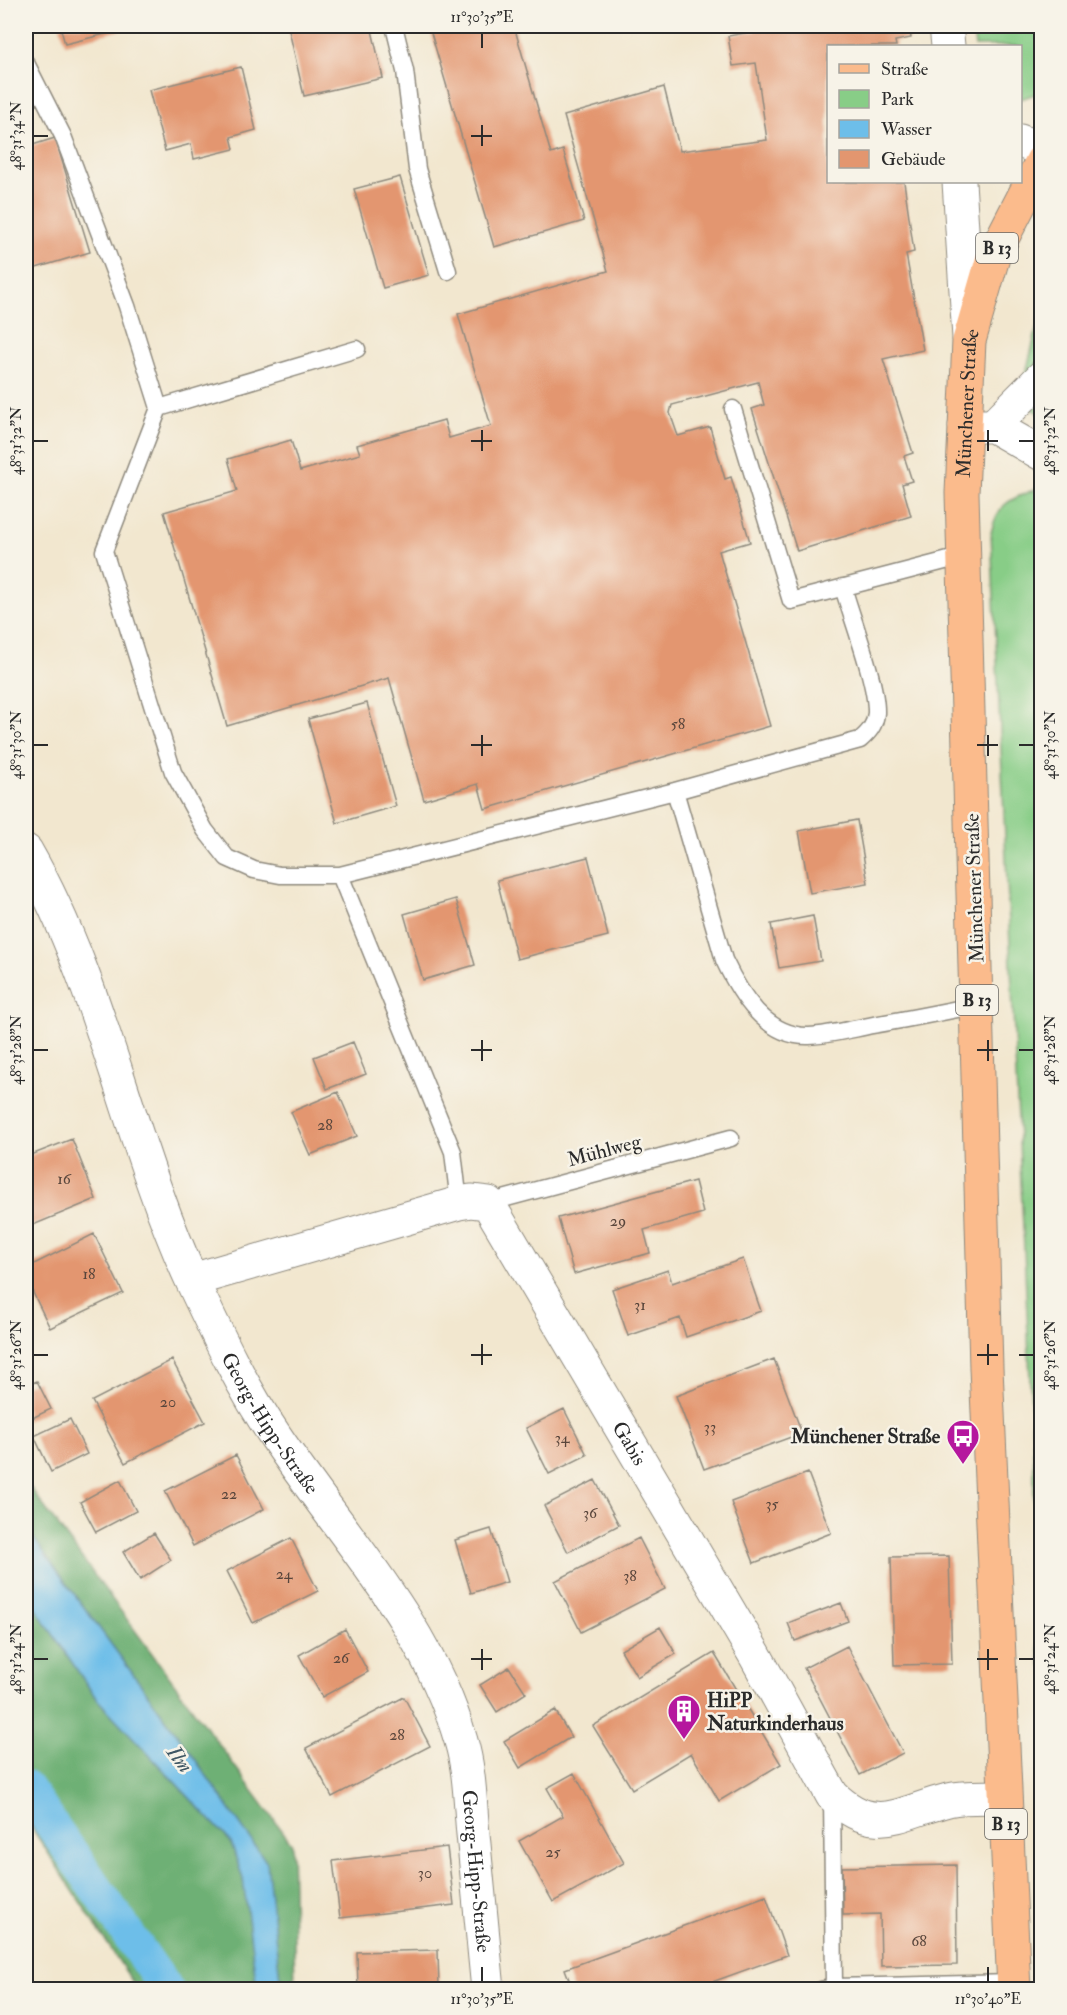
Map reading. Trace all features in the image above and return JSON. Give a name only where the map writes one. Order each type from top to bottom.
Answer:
[{"type":"main road","name":"B 13","points":[[969,341],[994,255],[1041,161]]},
{"type":"main road","name":"Münchener Straße","points":[[969,341],[979,426],[962,493],[986,1368],[1014,1986]]},
{"type":"street","points":[[946,26],[948,45]]},
{"type":"street","points":[[1022,142],[1041,150]]},
{"type":"street","name":"Münchener Straße","points":[[959,183],[969,341]]},
{"type":"street","points":[[1041,378],[979,426],[1041,454]]},
{"type":"street","name":"Georg-Hipp-Straße","points":[[26,851],[51,901],[83,978],[175,1240],[231,1362],[276,1437],[406,1617],[452,1716],[467,1766],[488,1989]]},
{"type":"street","points":[[192,1280],[474,1203]]},
{"type":"street","name":"Gabis","points":[[474,1203],[755,1655],[832,1795],[844,1806],[858,1814],[881,1820],[906,1815],[951,1800],[1004,1797]]},
{"type":"lane","points":[[394,26],[405,71],[417,170],[448,271]]},
{"type":"lane","points":[[26,63],[63,136],[128,306],[159,408],[105,551],[173,772],[205,830],[227,858],[254,870],[280,875],[340,875],[837,749],[860,740],[871,730],[876,715],[874,695],[843,587]]},
{"type":"lane","points":[[159,408],[357,349]]},
{"type":"lane","points":[[733,409],[791,601],[937,561],[964,556]]},
{"type":"lane","points":[[675,791],[724,960],[735,984],[752,1007],[772,1025],[793,1034],[821,1035],[977,1005]]},
{"type":"lane","points":[[340,875],[474,1203]]},
{"type":"lane","name":"Mühlweg","points":[[474,1203],[731,1138]]},
{"type":"lane","points":[[832,1795],[828,1988],[1014,1986]]},
{"type":"green space","points":[[972,26],[1041,26],[1041,92],[1022,99],[1022,45],[975,45]]},
{"type":"green space","points":[[1041,312],[1041,415],[1019,401]]},
{"type":"green space","points":[[1041,487],[1041,1666],[1035,1598],[1034,1466],[991,533],[998,514],[1008,502]]},
{"type":"green space","points":[[26,1482],[292,1844],[295,1989],[281,1989],[267,1863],[190,1752],[26,1528]]},
{"type":"green space","points":[[26,1594],[96,1698],[231,1842],[243,1879],[257,1989],[137,1989],[26,1819]]},
{"type":"water","name":"Ilm","points":[[26,1528],[190,1752],[267,1863],[281,1989],[257,1989],[243,1879],[231,1842],[96,1698],[26,1594]]},
{"type":"building","points":[[60,26],[137,26],[65,44]]},
{"type":"building","points":[[288,26],[371,26],[383,78],[304,96]]},
{"type":"building","points":[[429,26],[514,26],[551,154],[563,150],[584,221],[494,247]]},
{"type":"building","points":[[755,26],[909,26],[911,38],[895,41],[896,45],[827,45],[827,183],[904,183],[914,252],[906,254],[923,350],[883,359],[913,453],[904,456],[912,481],[902,484],[911,516],[797,551],[752,409],[764,405],[758,382],[672,405],[670,413],[678,436],[710,427],[725,479],[731,477],[750,542],[719,551],[770,726],[485,809],[478,784],[424,800],[389,678],[227,726],[164,512],[237,491],[228,459],[291,440],[300,471],[360,454],[357,445],[444,420],[449,438],[491,426],[458,314],[608,271],[564,116],[664,87],[680,151],[767,140],[756,63],[733,66],[728,36],[756,31]]},
{"type":"building","points":[[241,67],[256,130],[231,137],[234,149],[194,159],[191,144],[165,151],[149,90]]},
{"type":"building","points":[[55,138],[90,252],[26,271],[26,147]]},
{"type":"building","points":[[400,177],[429,275],[383,288],[354,189]]},
{"type":"building","points":[[367,703],[396,806],[337,823],[308,719]]},
{"type":"building","points":[[857,820],[868,883],[810,893],[799,831]]},
{"type":"building","points":[[588,857],[608,936],[517,959],[497,880]]},
{"type":"building","points":[[456,899],[475,965],[423,980],[404,914]]},
{"type":"building","points":[[813,916],[821,961],[779,968],[771,924]]},
{"type":"building","points":[[353,1042],[366,1074],[327,1089],[314,1057]]},
{"type":"building","points":[[338,1092],[357,1136],[310,1155],[291,1112]]},
{"type":"building","points":[[72,1139],[96,1199],[26,1228],[26,1157]]},
{"type":"building","points":[[695,1181],[703,1213],[644,1230],[650,1253],[574,1274],[558,1218]]},
{"type":"building","points":[[94,1234],[123,1293],[50,1328],[26,1278],[26,1268]]},
{"type":"building","points":[[743,1259],[761,1311],[686,1337],[680,1318],[628,1336],[612,1289],[668,1270],[672,1283]]},
{"type":"building","points":[[774,1359],[802,1433],[704,1469],[676,1396]]},
{"type":"building","points":[[172,1360],[205,1422],[125,1463],[92,1401]]},
{"type":"building","points":[[37,1381],[51,1409],[26,1421],[26,1386]]},
{"type":"building","points":[[564,1409],[587,1455],[549,1474],[526,1428]]},
{"type":"building","points":[[70,1419],[87,1454],[51,1472],[34,1436]]},
{"type":"building","points":[[236,1455],[264,1509],[193,1546],[165,1491]]},
{"type":"building","points":[[808,1473],[831,1533],[754,1563],[731,1502]]},
{"type":"building","points":[[120,1480],[136,1511],[96,1532],[80,1502]]},
{"type":"building","points":[[595,1480],[619,1525],[568,1552],[544,1506]]},
{"type":"building","points":[[491,1529],[507,1582],[471,1593],[455,1540]]},
{"type":"building","points":[[154,1533],[171,1560],[140,1580],[123,1552]]},
{"type":"building","points":[[291,1538],[318,1591],[253,1623],[227,1571]]},
{"type":"building","points":[[639,1538],[665,1589],[581,1632],[555,1581]]},
{"type":"building","points":[[949,1556],[952,1664],[894,1665],[891,1557]]},
{"type":"building","points":[[841,1603],[848,1621],[795,1641],[788,1623]]},
{"type":"building","points":[[660,1627],[676,1654],[637,1677],[621,1650]]},
{"type":"building","points":[[345,1629],[368,1672],[322,1697],[299,1655]]},
{"type":"building","points":[[847,1646],[903,1753],[860,1775],[804,1668]]},
{"type":"building","name":"HiPP Naturkinderhaus","points":[[714,1653],[781,1764],[719,1801],[691,1753],[632,1789],[593,1726]]},
{"type":"building","points":[[509,1667],[526,1693],[497,1712],[480,1685]]},
{"type":"building","points":[[404,1697],[430,1746],[332,1797],[306,1748]]},
{"type":"building","points":[[555,1710],[571,1737],[520,1768],[504,1741]]},
{"type":"building","points":[[574,1773],[624,1863],[553,1902],[519,1841],[563,1816],[547,1788]]},
{"type":"building","points":[[447,1847],[454,1905],[340,1918],[333,1861]]},
{"type":"building","points":[[956,1865],[957,1965],[881,1966],[880,1914],[843,1915],[842,1867]]},
{"type":"building","points":[[766,1896],[787,1955],[690,1990],[573,1990],[565,1969]]},
{"type":"building","points":[[438,1950],[439,1990],[358,1990],[357,1952]]},
{"type":"waterway","points":[[26,1788],[167,1990]]},
{"type":"place","name":"Münchener Straße","points":[[963,1465]]},
{"type":"place","name":"HiPP Naturkinderhaus","points":[[684,1740]]}]
